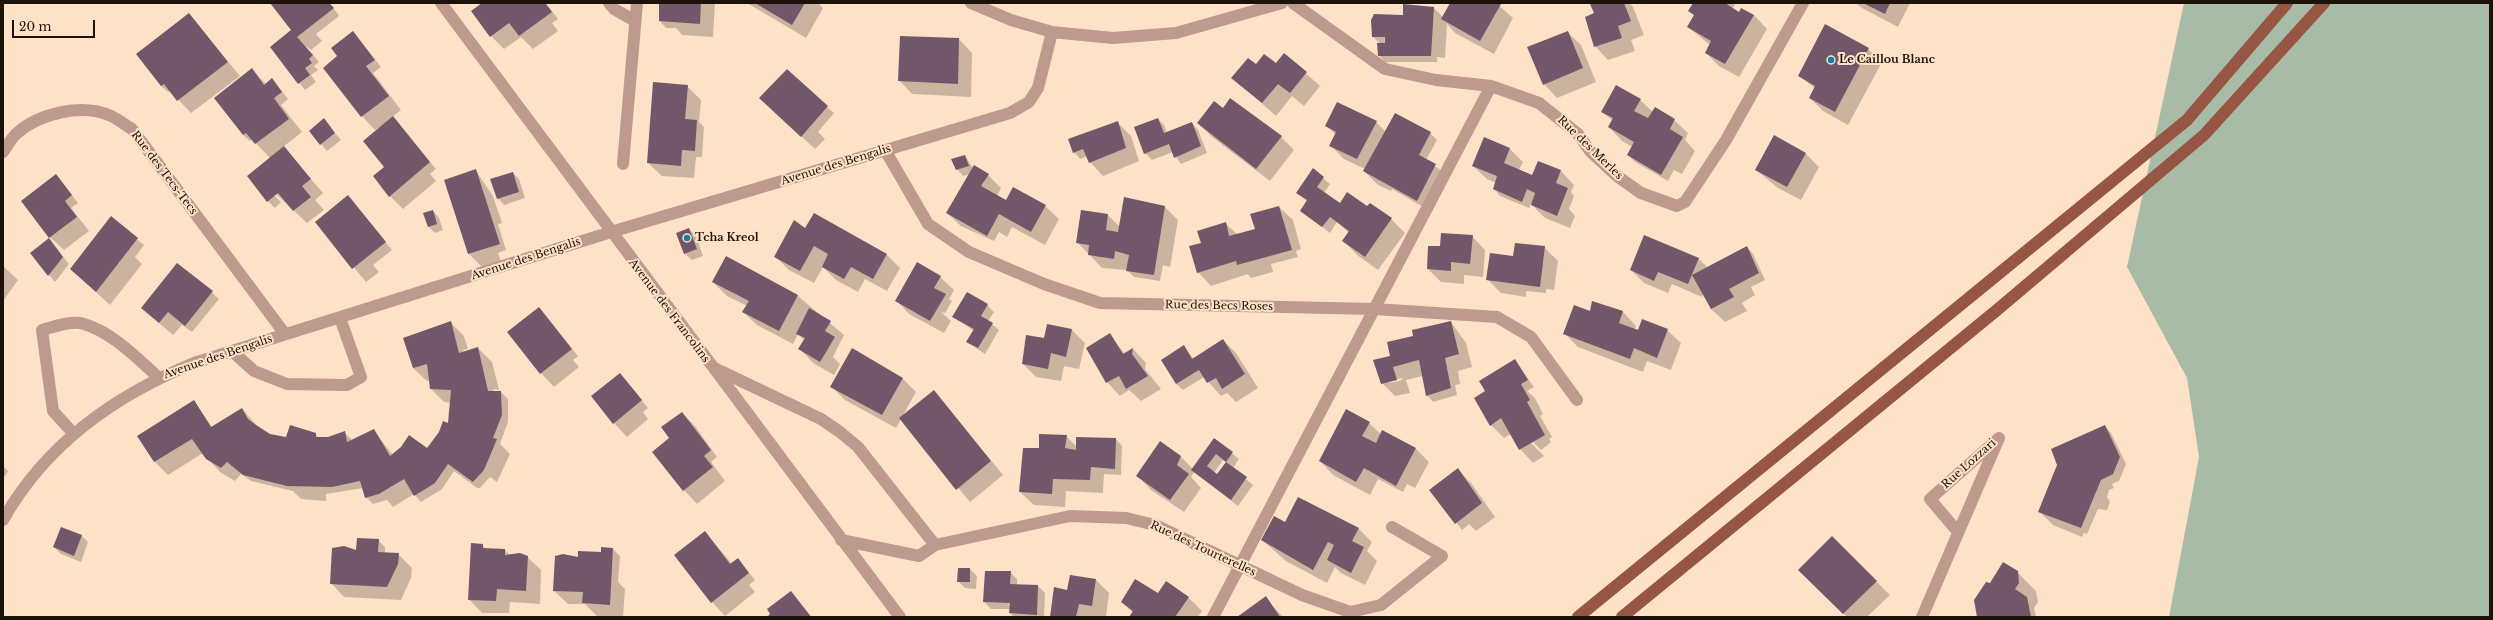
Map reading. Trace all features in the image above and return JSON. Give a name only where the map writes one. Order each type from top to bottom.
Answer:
[{"type":"main road","points":[[1578,617],[2187,120],[2287,3]]},
{"type":"main road","points":[[1622,617],[1997,310],[2204,135],[2324,3]]},
{"type":"street","name":"Avenue des Francolins","points":[[441,3],[900,617]]},
{"type":"street","points":[[609,3],[614,9],[635,21]]},
{"type":"street","points":[[623,164],[637,3]]},
{"type":"street","points":[[971,3],[1011,20],[1052,32],[1113,38],[1176,33],[1282,3]]},
{"type":"street","name":"Rue des Merles","points":[[1293,3],[1385,69],[1436,80],[1491,86],[1539,103],[1578,134],[1590,151],[1617,176],[1641,193],[1677,206],[1686,202],[1726,140],[1800,5]]},
{"type":"street","name":"Avenue des Bengalis","points":[[3,520],[14,501],[50,454],[73,433],[127,395],[159,378],[194,364],[286,334],[611,232],[1010,113],[1029,102],[1038,88],[1052,32]]},
{"type":"street","points":[[1213,617],[1491,86]]},
{"type":"street","name":"Rue des Tecs-Tecs","points":[[3,152],[16,134],[40,119],[64,111],[87,110],[111,115],[132,129],[286,334]]},
{"type":"street","name":"Rue des Becs Roses","points":[[886,150],[928,224],[969,252],[1044,284],[1100,303],[1375,309],[1497,317],[1531,337],[1577,400]]},
{"type":"street","points":[[233,352],[254,371],[286,384],[347,385],[361,377],[340,318]]},
{"type":"street","points":[[73,433],[53,411],[42,330],[63,324],[83,324],[120,344],[159,378]]},
{"type":"street","points":[[711,366],[821,419],[840,432],[858,447],[934,544]]},
{"type":"street","name":"Rue Lozzari","points":[[1922,617],[1966,510],[1999,438],[1930,499],[1957,531]]},
{"type":"street","name":"Rue des Tourterelles","points":[[842,540],[919,556],[934,544],[1070,516],[1106,516],[1155,524],[1302,595],[1350,612],[1381,605],[1442,556],[1392,527]]},
{"type":"green space","points":[[2184,3],[2490,3],[2490,617],[2169,617],[2199,457],[2187,378],[2127,267]]},
{"type":"building","points":[[270,3],[329,3],[334,8],[297,37],[313,55],[309,59],[312,63],[305,68],[310,75],[298,84],[270,47],[291,30]]},
{"type":"building","points":[[482,3],[545,3],[552,12],[519,36],[509,23],[490,37],[471,11]]},
{"type":"building","points":[[659,3],[701,3],[700,24],[659,21]]},
{"type":"building","points":[[755,3],[805,3],[792,25]]},
{"type":"building","points":[[1450,3],[1501,4],[1480,41],[1441,19]]},
{"type":"building","points":[[1624,3],[1631,21],[1618,26],[1622,38],[1594,47],[1585,17],[1594,13],[1590,4]]},
{"type":"building","points":[[1693,3],[1725,3],[1739,12],[1741,8],[1754,15],[1725,64],[1705,53],[1711,41],[1687,27],[1694,15],[1688,11]]},
{"type":"building","points":[[1863,3],[1890,3],[1885,14]]},
{"type":"building","points":[[1403,4],[1434,7],[1431,56],[1378,56],[1377,43],[1385,43],[1385,37],[1372,37],[1371,20],[1374,14],[1403,15]]},
{"type":"building","points":[[189,13],[228,62],[177,101],[164,84],[161,86],[136,54]]},
{"type":"building","points":[[1825,24],[1869,48],[1835,112],[1809,98],[1815,86],[1798,76]]},
{"type":"building","points":[[353,31],[375,60],[366,66],[389,96],[361,117],[323,68],[337,56],[331,48]]},
{"type":"building","points":[[1568,31],[1583,68],[1543,85],[1527,47]]},
{"type":"building","points":[[900,36],[959,38],[958,84],[898,81]]},
{"type":"building","points":[[1284,53],[1307,72],[1290,93],[1278,84],[1262,103],[1231,78],[1248,58],[1256,64],[1264,54],[1276,63]]},
{"type":"building","points":[[252,68],[264,85],[272,78],[282,92],[274,98],[289,119],[255,144],[246,133],[243,135],[214,98]]},
{"type":"building","points":[[787,69],[828,106],[801,137],[759,98]]},
{"type":"building","points":[[653,82],[688,85],[685,119],[697,120],[695,151],[682,150],[681,166],[647,163]]},
{"type":"building","points":[[1616,85],[1641,99],[1634,111],[1648,118],[1655,107],[1675,119],[1670,129],[1683,137],[1661,175],[1627,155],[1634,142],[1608,127],[1613,118],[1601,112]]},
{"type":"building","points":[[1230,98],[1282,136],[1256,169],[1197,123],[1214,101],[1223,108]]},
{"type":"building","points":[[1337,102],[1377,121],[1357,159],[1329,146],[1336,132],[1325,126]]},
{"type":"building","points":[[1395,113],[1431,132],[1419,155],[1436,164],[1417,201],[1363,171]]},
{"type":"building","points":[[393,116],[430,162],[389,197],[373,176],[384,167],[363,141]]},
{"type":"building","points":[[324,118],[335,133],[320,145],[309,131]]},
{"type":"building","points":[[1158,118],[1164,133],[1192,122],[1201,146],[1174,158],[1169,144],[1144,154],[1134,127]]},
{"type":"building","points":[[1118,121],[1126,148],[1089,163],[1083,149],[1073,153],[1068,139]]},
{"type":"building","points":[[1774,135],[1806,153],[1787,187],[1755,170]]},
{"type":"building","points":[[1484,137],[1510,148],[1504,163],[1532,175],[1538,161],[1561,170],[1556,183],[1568,188],[1557,216],[1531,205],[1535,193],[1527,189],[1522,202],[1493,189],[1497,176],[1472,166]]},
{"type":"building","points":[[284,146],[311,179],[302,186],[311,197],[293,211],[278,193],[267,202],[247,176]]},
{"type":"building","points":[[965,155],[969,166],[956,170],[951,159]]},
{"type":"building","points":[[974,165],[989,174],[981,186],[1006,200],[1013,187],[1046,205],[1031,232],[999,214],[987,236],[946,213]]},
{"type":"building","points":[[1313,168],[1324,177],[1317,187],[1340,203],[1347,192],[1367,206],[1370,203],[1392,218],[1365,257],[1342,241],[1349,231],[1330,217],[1322,227],[1300,211],[1307,200],[1296,193]]},
{"type":"building","points":[[476,169],[500,244],[468,254],[444,180]]},
{"type":"building","points":[[513,172],[519,192],[497,199],[490,179]]},
{"type":"building","points":[[56,174],[72,195],[65,201],[77,217],[49,238],[21,201]]},
{"type":"building","points":[[348,195],[386,242],[352,269],[315,222]]},
{"type":"building","points":[[1124,197],[1165,206],[1154,275],[1126,271],[1129,255],[1115,251],[1114,259],[1088,255],[1089,245],[1076,243],[1081,210],[1108,214],[1106,230],[1118,232]]},
{"type":"building","points":[[1279,206],[1292,250],[1237,265],[1236,261],[1197,273],[1189,246],[1201,243],[1197,231],[1226,222],[1229,236],[1255,229],[1250,214]]},
{"type":"building","points":[[433,210],[437,224],[428,227],[423,213]]},
{"type":"building","points":[[814,213],[887,254],[873,279],[851,267],[844,279],[822,267],[828,254],[814,246],[800,271],[774,257],[794,220],[805,228]]},
{"type":"building","points":[[111,216],[138,238],[96,292],[70,269]]},
{"type":"building","points":[[689,228],[697,249],[684,254],[676,233]]},
{"type":"building","points":[[1441,233],[1473,235],[1470,264],[1451,262],[1451,271],[1427,269],[1428,246],[1440,246]]},
{"type":"building","points":[[1644,235],[1699,258],[1688,284],[1658,272],[1654,281],[1630,270]]},
{"type":"building","points":[[49,238],[63,257],[48,276],[30,253]]},
{"type":"building","points":[[1515,243],[1545,246],[1540,287],[1486,280],[1490,253],[1513,256]]},
{"type":"building","points":[[1747,246],[1759,273],[1729,289],[1734,297],[1711,309],[1692,275]]},
{"type":"building","points":[[726,256],[798,295],[779,331],[742,312],[749,301],[712,282]]},
{"type":"building","points":[[917,262],[941,276],[934,288],[946,294],[930,321],[895,301]]},
{"type":"building","points":[[177,263],[213,291],[185,326],[168,312],[159,323],[141,308]]},
{"type":"building","points":[[967,292],[988,304],[981,316],[993,323],[978,348],[966,342],[974,329],[952,317]]},
{"type":"building","points":[[1592,301],[1623,311],[1619,323],[1638,330],[1642,319],[1668,329],[1657,358],[1634,348],[1630,359],[1563,334],[1574,305],[1590,311]]},
{"type":"building","points":[[539,307],[572,349],[540,374],[507,332]]},
{"type":"building","points":[[809,308],[831,321],[825,331],[835,337],[820,362],[798,349],[805,338],[796,334]]},
{"type":"building","points":[[451,321],[459,353],[478,347],[488,391],[501,391],[502,415],[493,438],[497,439],[484,470],[473,482],[448,464],[435,483],[414,496],[404,479],[379,494],[365,498],[360,481],[332,487],[287,486],[243,475],[227,462],[221,468],[206,459],[192,439],[154,462],[137,436],[194,400],[211,427],[242,408],[248,419],[270,434],[286,437],[290,425],[316,433],[316,437],[328,437],[345,431],[347,442],[374,429],[390,456],[401,447],[409,435],[427,448],[439,432],[443,421],[448,423],[451,390],[430,389],[427,364],[413,368],[403,338]]},
{"type":"building","points":[[1451,321],[1459,354],[1445,358],[1451,388],[1426,396],[1419,360],[1393,367],[1397,380],[1381,384],[1373,360],[1390,356],[1387,342],[1413,336],[1412,330]]},
{"type":"building","points":[[1047,324],[1072,329],[1066,357],[1051,353],[1048,369],[1022,364],[1026,335],[1044,338]]},
{"type":"building","points":[[1110,333],[1123,354],[1133,348],[1132,354],[1148,376],[1126,389],[1119,376],[1106,383],[1086,348]]},
{"type":"building","points":[[1223,339],[1245,374],[1222,389],[1216,378],[1207,383],[1199,370],[1176,384],[1161,360],[1184,345],[1192,359]]},
{"type":"building","points":[[852,348],[903,378],[882,415],[830,387]]},
{"type":"building","points":[[1515,359],[1528,380],[1521,384],[1530,400],[1527,402],[1545,435],[1519,450],[1501,418],[1490,426],[1474,398],[1485,391],[1479,381]]},
{"type":"building","points":[[620,373],[642,400],[613,424],[591,396]]},
{"type":"building","points":[[934,390],[991,461],[956,490],[899,418]]},
{"type":"building","points":[[1346,409],[1370,422],[1362,436],[1376,443],[1382,430],[1416,448],[1396,486],[1364,468],[1356,482],[1319,461]]},
{"type":"building","points":[[682,412],[711,450],[704,456],[713,467],[683,491],[652,452],[669,438],[661,427]]},
{"type":"building","points":[[2105,425],[2120,457],[2113,474],[2101,480],[2081,528],[2038,512],[2057,465],[2051,449]]},
{"type":"building","points":[[1039,434],[1067,435],[1065,448],[1076,450],[1076,437],[1116,438],[1115,469],[1091,467],[1090,480],[1053,479],[1052,494],[1019,492],[1023,448],[1039,448]]},
{"type":"building","points":[[1214,438],[1233,452],[1226,462],[1247,477],[1231,500],[1191,470]],"holes":[[[1216,454],[1226,462],[1217,474],[1207,466]]]},
{"type":"building","points":[[1160,441],[1181,456],[1177,465],[1189,474],[1170,500],[1136,476]]},
{"type":"building","points":[[1458,468],[1482,503],[1455,524],[1429,490]]},
{"type":"building","points":[[1298,497],[1359,528],[1352,541],[1364,547],[1351,573],[1327,560],[1334,545],[1328,542],[1313,570],[1261,540],[1274,516],[1285,522]]},
{"type":"building","points":[[61,527],[82,535],[74,556],[53,547]]},
{"type":"building","points":[[705,531],[730,564],[738,558],[749,573],[711,603],[674,555]]},
{"type":"building","points":[[1832,536],[1877,581],[1843,614],[1798,570]]},
{"type":"building","points":[[357,538],[379,539],[378,552],[399,553],[398,564],[387,587],[330,584],[332,548],[344,546],[356,550]]},
{"type":"building","points":[[471,543],[483,544],[483,548],[505,549],[505,555],[520,553],[528,556],[526,591],[497,589],[496,601],[468,600]]},
{"type":"building","points":[[601,547],[613,548],[610,605],[582,603],[583,592],[553,591],[555,556],[563,554],[578,557],[578,551],[601,552]]},
{"type":"building","points":[[2003,562],[2018,571],[2019,583],[2015,589],[2027,597],[2031,617],[1977,617],[1974,600],[1986,582],[1990,583]]},
{"type":"building","points":[[958,568],[970,568],[970,582],[957,582]]},
{"type":"building","points":[[985,571],[1011,571],[1010,584],[1038,585],[1037,615],[1009,613],[1010,603],[983,602]]},
{"type":"building","points":[[1070,575],[1096,579],[1092,606],[1079,604],[1076,617],[1050,617],[1054,587],[1067,590]]},
{"type":"building","points":[[1135,579],[1158,593],[1166,581],[1189,597],[1175,617],[1129,617],[1133,611],[1121,602]]},
{"type":"building","points":[[791,591],[811,617],[767,617],[770,614],[767,609]]},
{"type":"building","points":[[1266,596],[1280,617],[1237,617]]},
{"type":"place","name":"Le Caillou Blanc","points":[[1831,60]]},
{"type":"place","name":"Tcha Kreol","points":[[687,238]]}]
